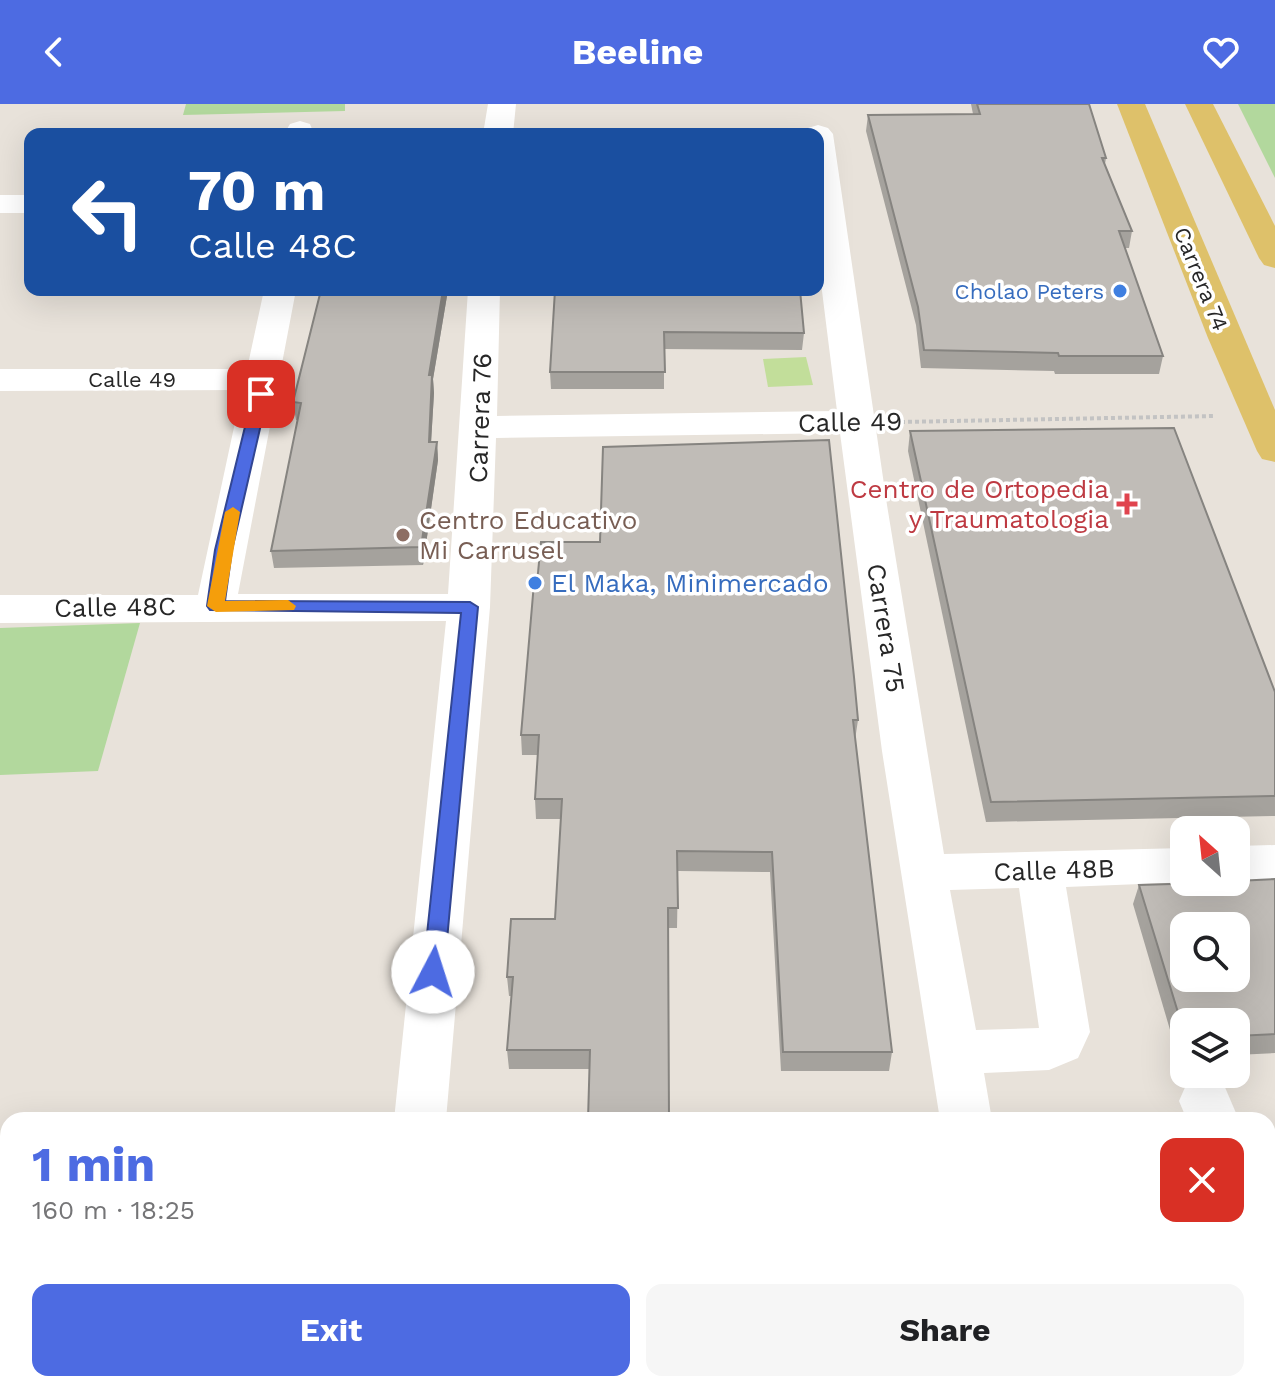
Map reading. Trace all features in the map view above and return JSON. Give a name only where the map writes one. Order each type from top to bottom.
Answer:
[{"type":"main road","name":"Carrera 74","points":[[1131,104],[1248,405],[1275,451]]},
{"type":"main road","points":[[1199,104],[1275,258]]},
{"type":"street","points":[[499,128],[502,104]]},
{"type":"street","name":"Carrera 75","points":[[814,104],[817,128]]},
{"type":"street","name":"Carrera 75","points":[[824,179],[856,422],[924,873],[965,1112]]},
{"type":"street","points":[[0,204],[24,204]]},
{"type":"street","points":[[216,606],[223,550],[264,379],[279,296]]},
{"type":"street","name":"Carrera 76","points":[[421,1112],[470,607],[481,427],[484,296]]},
{"type":"street","name":"Calle 49","points":[[0,380],[264,379]]},
{"type":"street","name":"Calle 49","points":[[481,427],[856,422]]},
{"type":"street","name":"Calle 48C","points":[[0,609],[470,607]]},
{"type":"street","points":[[1250,864],[1275,863]]},
{"type":"street","name":"Calle 48B","points":[[924,873],[1170,867]]},
{"type":"street","points":[[954,1052],[1049,1049],[1060,1043],[1065,1032],[1040,872]]},
{"type":"path","name":"Calle 49","points":[[856,422],[1248,405]]},
{"type":"green space","points":[[186,104],[345,104],[345,111],[183,115]]},
{"type":"green space","points":[[1238,104],[1275,104],[1275,178]]},
{"type":"green space","points":[[806,357],[813,385],[768,387],[763,359]]},
{"type":"green space","points":[[140,623],[98,771],[0,775],[0,628]]},
{"type":"building","points":[[977,104],[1089,104],[1106,158],[1102,158],[1132,231],[1119,231],[1163,356],[1059,356],[1058,353],[924,350],[918,307],[868,115],[980,114]]},
{"type":"building","points":[[320,296],[442,296],[429,375],[432,375],[429,442],[437,442],[421,547],[271,551],[301,403],[293,402]]},
{"type":"building","points":[[555,296],[801,296],[804,333],[664,332],[665,372],[550,372]]},
{"type":"building","points":[[1174,428],[1275,692],[1275,796],[991,802],[910,431]]},
{"type":"building","points":[[829,440],[858,720],[853,720],[892,1052],[783,1052],[772,852],[677,851],[678,908],[668,908],[669,1112],[588,1112],[590,1050],[507,1050],[513,977],[507,977],[511,919],[555,919],[562,799],[535,799],[539,735],[521,735],[534,583],[537,583],[541,542],[600,542],[603,447]]},
{"type":"building","points":[[1275,879],[1275,1034],[1250,1035],[1250,1008],[1177,1008],[1172,992],[1250,992],[1250,912],[1170,912],[1170,986],[1139,885],[1170,884],[1170,896],[1250,896],[1250,880]]},
{"type":"slow traffic","points":[[233,512],[223,550],[216,606],[288,606]]},
{"type":"place","name":"Cholao Peters","points":[[1120,291]]},
{"type":"place","name":"Centro de Ortopedia y Traumatologia","points":[[1127,504]]},
{"type":"place","name":"Centro Educativo Mi Carrusel","points":[[403,535]]},
{"type":"place","name":"El Maka, Minimercado","points":[[535,583]]},
{"type":"route","points":[[261,394],[223,550],[216,606],[470,607],[433,972]]}]
